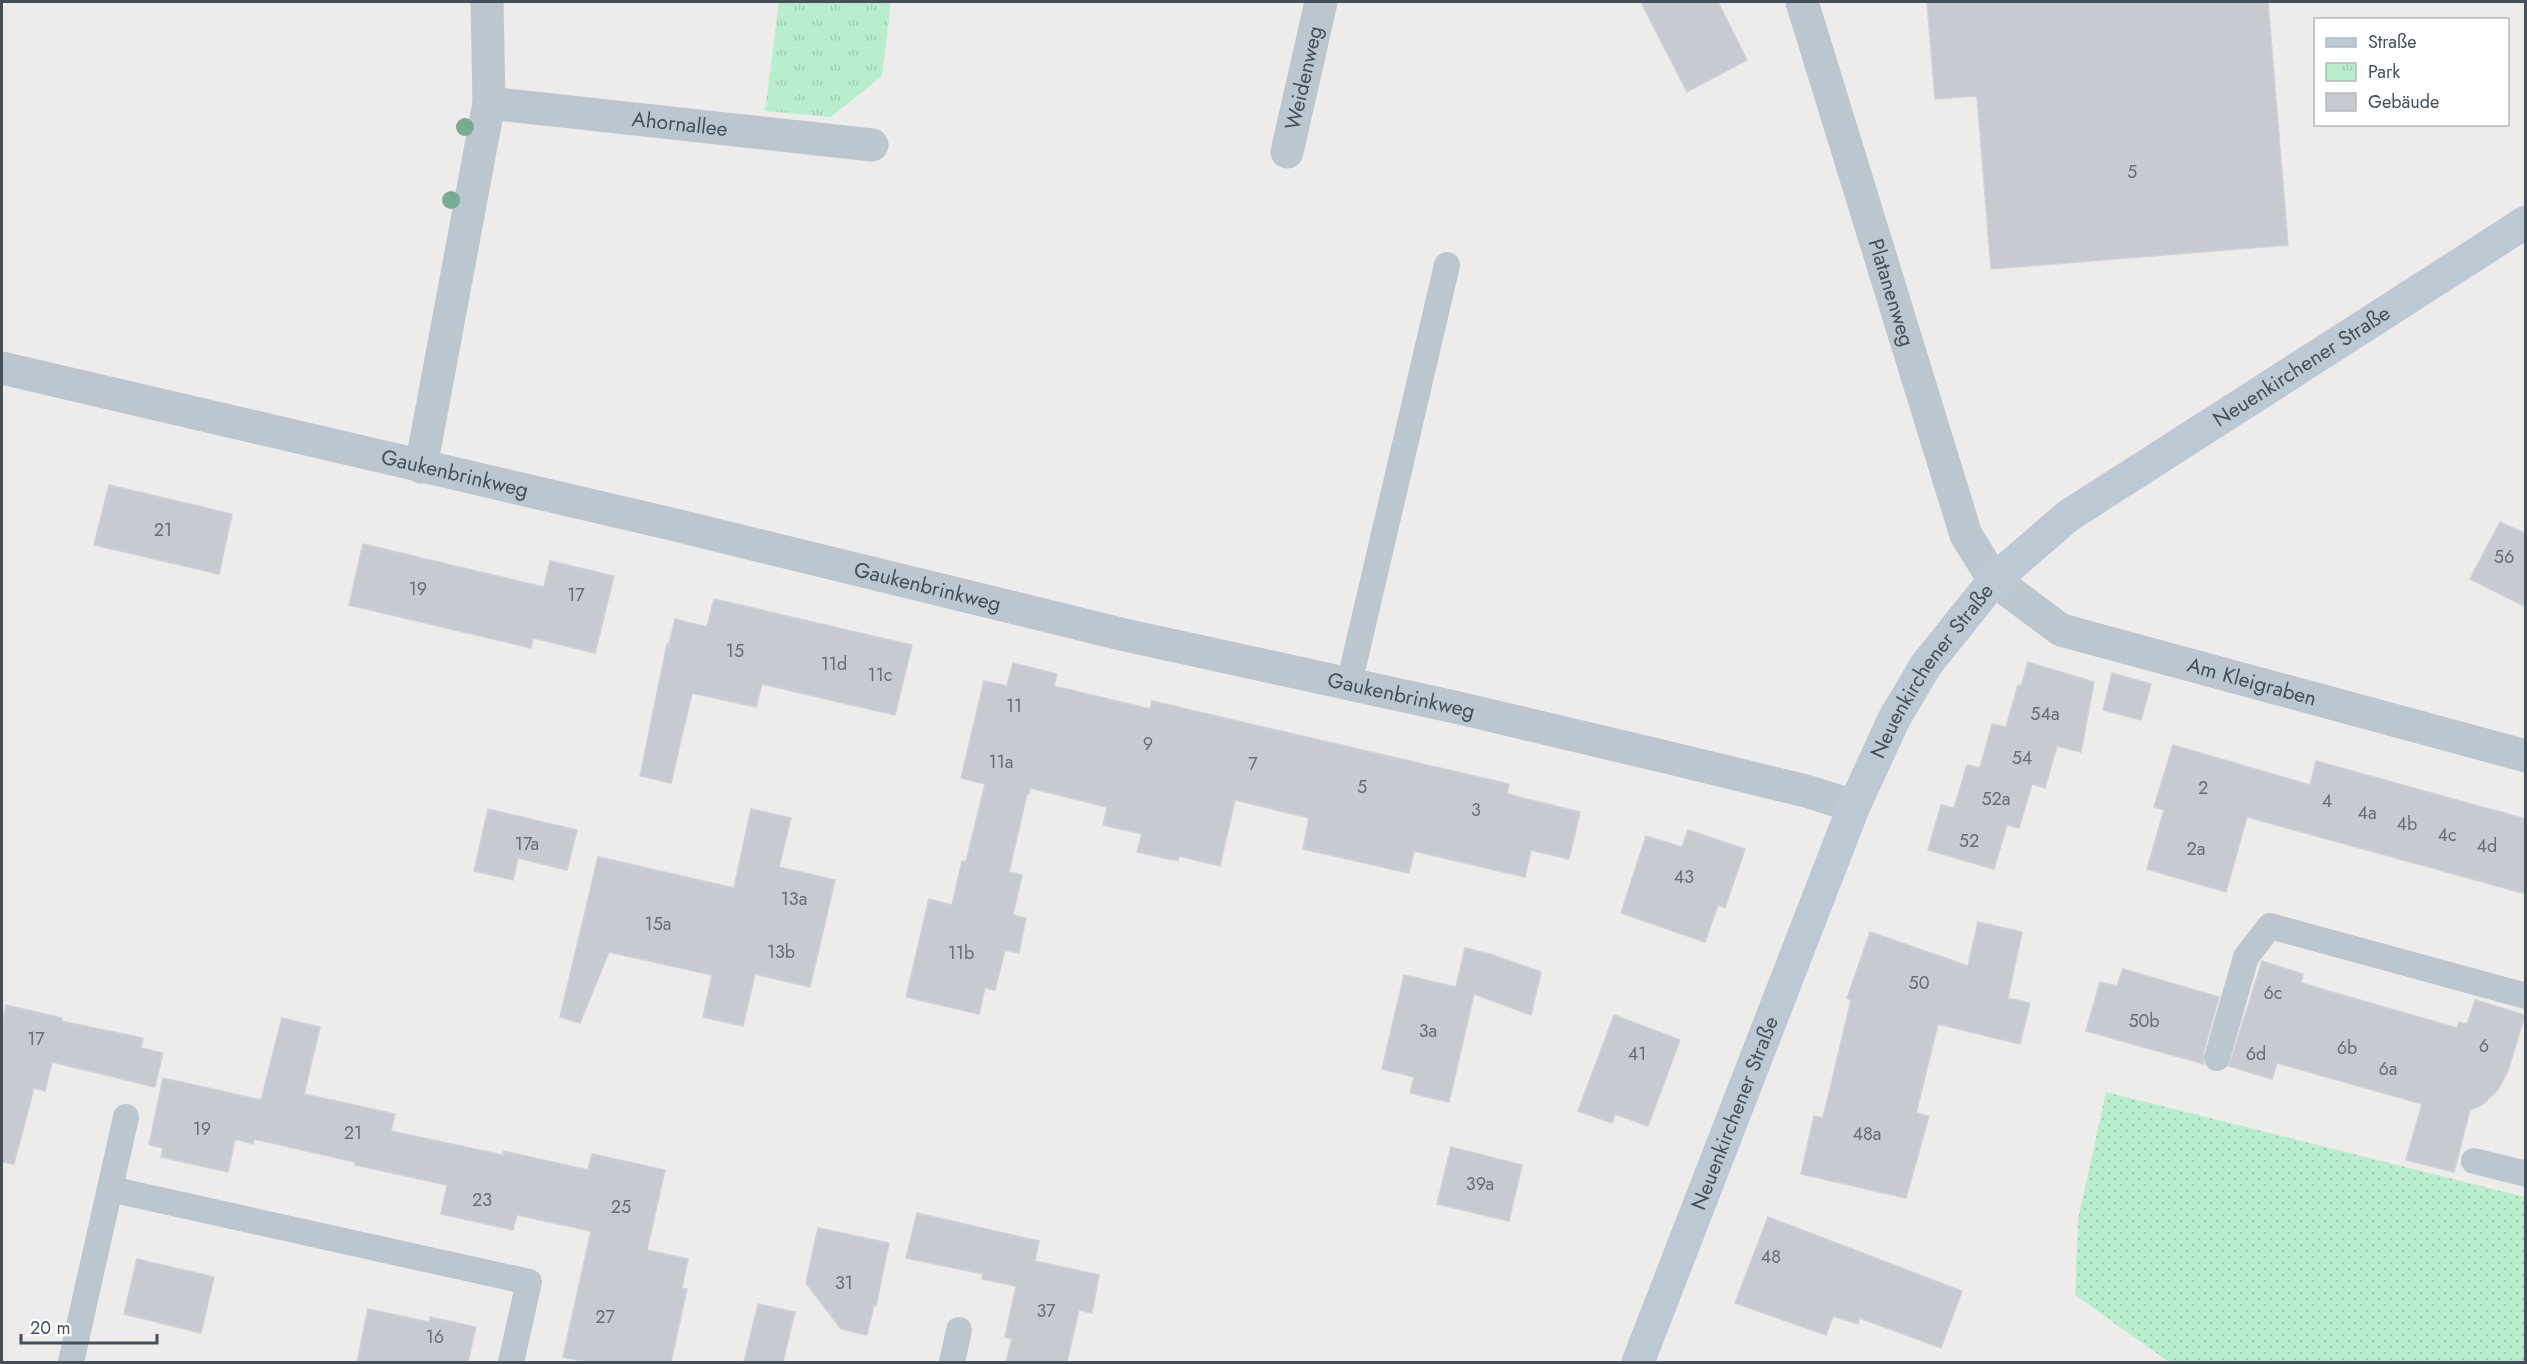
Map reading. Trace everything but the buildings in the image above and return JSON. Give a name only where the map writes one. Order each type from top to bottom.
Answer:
[{"type":"main road","name":"Neuenkirchener Straße","points":[[1638,1362],[1854,806],[1894,719],[1926,665],[1994,580],[2068,516],[2526,222]]},
{"type":"street","points":[[421,467],[489,103],[488,2]]},
{"type":"street","name":"Weidenweg","points":[[1287,152],[1321,2]]},
{"type":"street","name":"Platanenweg","points":[[1802,2],[1966,535],[1994,580]]},
{"type":"street","name":"Ahornallee","points":[[489,103],[873,145]]},
{"type":"street","name":"Gaukenbrinkweg","points":[[2,368],[667,524],[1125,635],[1349,684],[1771,782],[1854,806]]},
{"type":"street","name":"Am Kleigraben","points":[[1994,580],[2061,630],[2526,756]]},
{"type":"lane","points":[[1349,684],[1447,265]]},
{"type":"lane","points":[[2217,1058],[2246,957],[2270,926],[2526,996]]},
{"type":"lane","points":[[71,1362],[126,1117]]},
{"type":"lane","points":[[2474,1161],[2526,1174]]},
{"type":"lane","points":[[110,1189],[529,1282],[511,1362]]},
{"type":"lane","points":[[952,1362],[959,1330]]},
{"type":"green space","points":[[779,2],[891,2],[882,76],[831,117],[765,111]]},
{"type":"green space","points":[[2106,1092],[2525,1197],[2525,1362],[2169,1362],[2075,1295],[2078,1220]]}]
